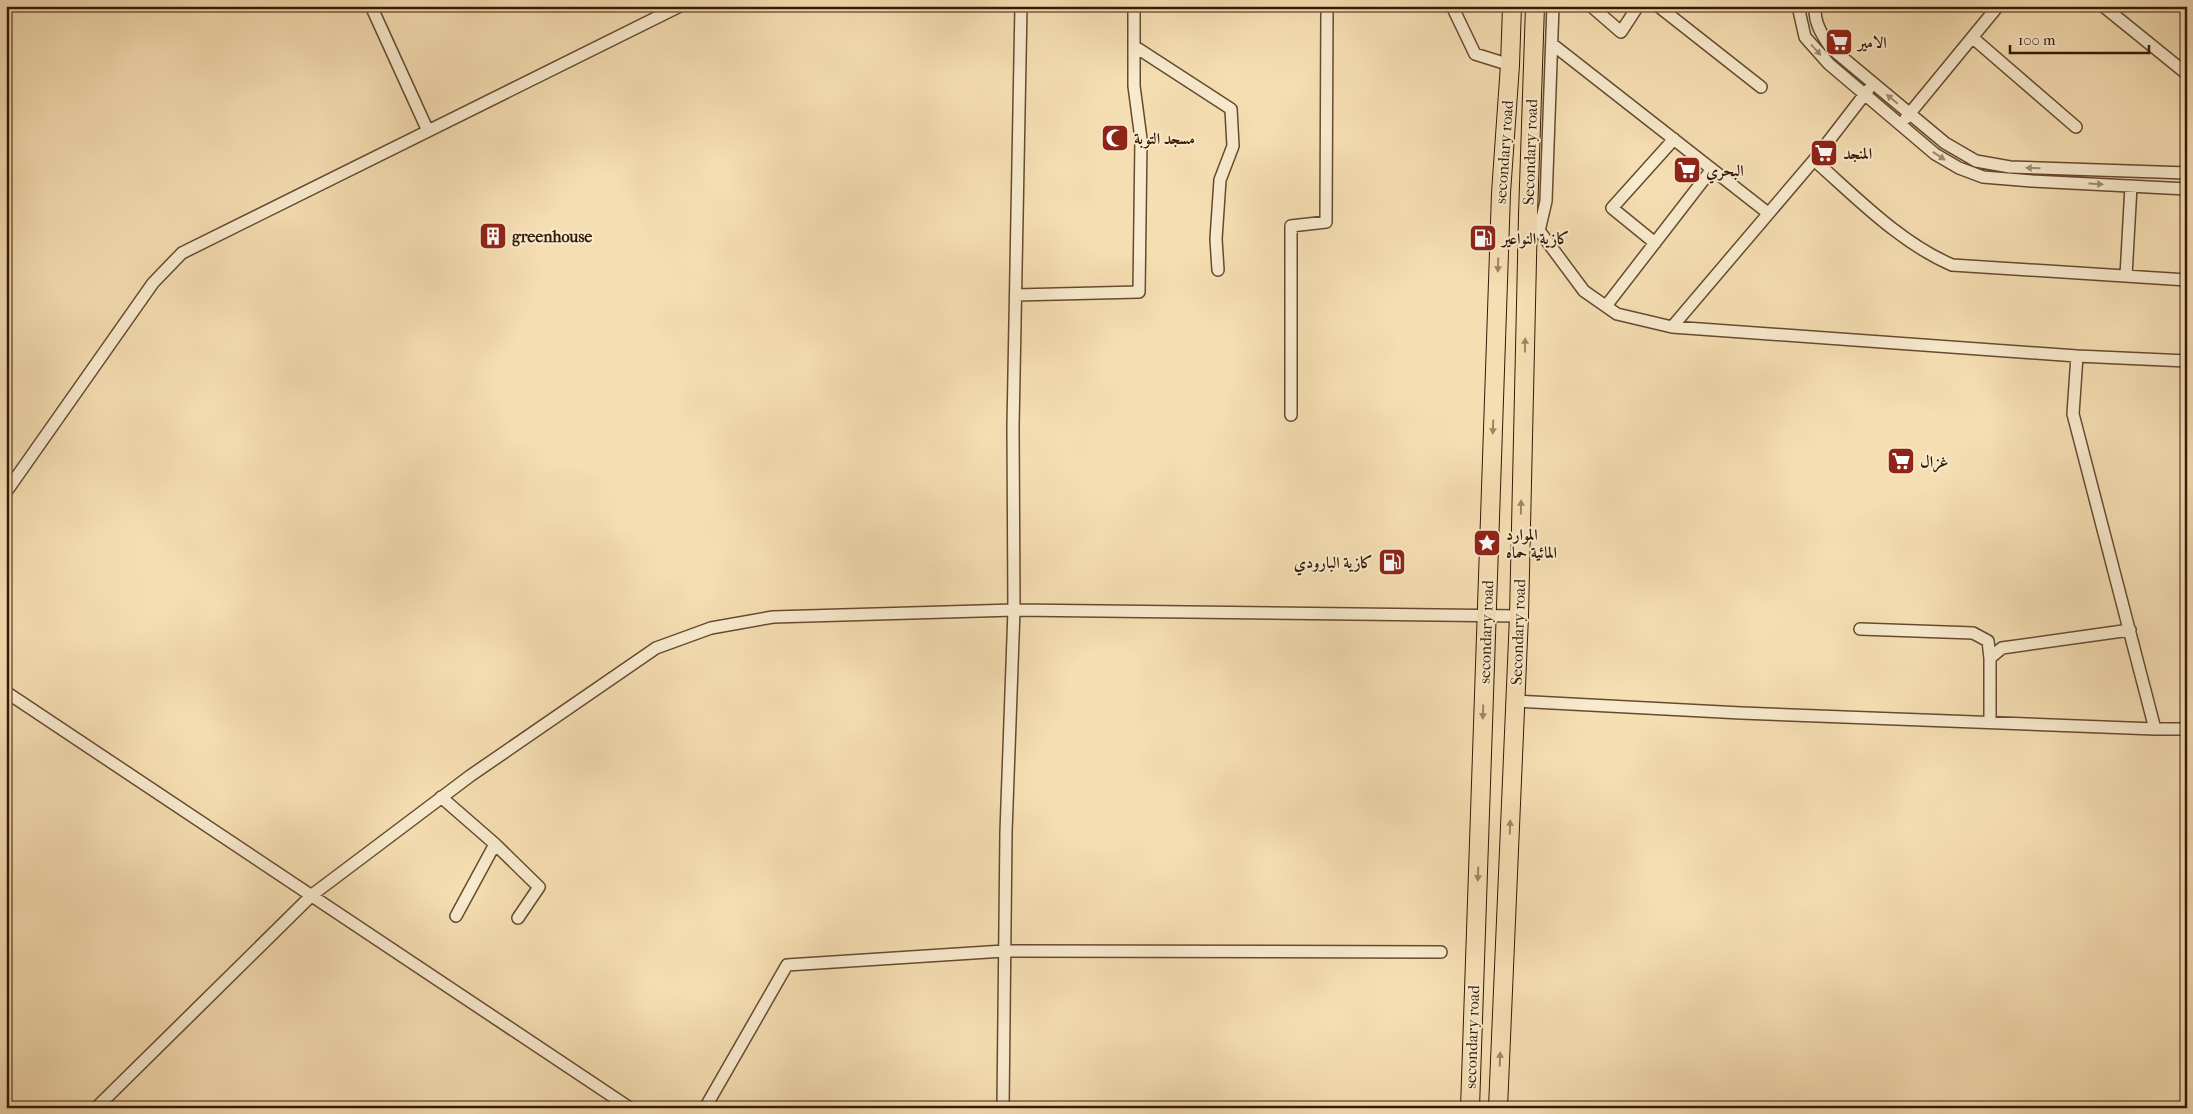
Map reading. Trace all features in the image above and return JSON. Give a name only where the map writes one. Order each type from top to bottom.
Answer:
[{"type":"main road","name":"secondary road","points":[[1470,1108],[1500,193],[1510,64],[1512,6]]},
{"type":"main road","name":"Secondary road","points":[[1498,1108],[1519,616],[1528,215],[1535,6]]},
{"type":"street","points":[[371,6],[428,131]]},
{"type":"street","points":[[6,492],[153,283],[182,253],[680,6]]},
{"type":"street","points":[[1003,1108],[1006,832],[1014,610],[1016,295],[1021,6]]},
{"type":"street","points":[[1016,295],[1139,292],[1141,139],[1134,86],[1134,6]]},
{"type":"street","points":[[1291,415],[1291,226],[1326,222],[1327,6]]},
{"type":"street","points":[[1452,6],[1475,54],[1510,64]]},
{"type":"street","points":[[1539,232],[1546,201],[1553,6]]},
{"type":"street","points":[[1590,6],[1622,32],[1638,6]]},
{"type":"street","points":[[1658,6],[1760,87]]},
{"type":"street","points":[[1798,6],[1805,37],[1829,64],[1935,154],[1959,168],[1983,177],[2187,189]]},
{"type":"street","points":[[1815,6],[1814,15],[1821,34],[1831,48],[1945,143],[1976,161],[2010,167],[2187,173]]},
{"type":"street","points":[[1900,124],[1998,6]]},
{"type":"street","points":[[2103,6],[2187,74]]},
{"type":"street","points":[[1973,38],[2076,127]]},
{"type":"street","points":[[1552,44],[1768,213]]},
{"type":"street","points":[[1134,46],[1231,109],[1233,146],[1220,180],[1216,239],[1218,270]]},
{"type":"street","points":[[1672,327],[1814,160],[1874,84]]},
{"type":"street","points":[[1655,243],[1612,208],[1674,139]]},
{"type":"street","points":[[1814,160],[1887,223],[1933,257],[1952,265],[2187,280]]},
{"type":"street","points":[[1606,306],[1712,169]]},
{"type":"street","points":[[2126,276],[2131,186]]},
{"type":"street","points":[[1528,215],[1584,291],[1616,314],[1672,327],[2077,356],[2187,361]]},
{"type":"street","points":[[2077,356],[2073,414],[2155,729]]},
{"type":"street","points":[[96,1108],[312,895],[441,797],[656,648],[711,628],[772,617],[1014,610],[1519,616]]},
{"type":"street","points":[[1860,629],[1973,633],[1988,641],[1990,658],[1990,722]]},
{"type":"street","points":[[1990,658],[2002,648],[2130,630]]},
{"type":"street","points":[[6,692],[630,1108]]},
{"type":"street","points":[[1516,701],[1742,713],[2187,729]]},
{"type":"street","points":[[441,797],[495,844],[540,887],[518,918]]},
{"type":"street","points":[[456,916],[495,844]]},
{"type":"street","points":[[706,1108],[787,965],[1004,951],[1440,952]]},
{"type":"place","name":"الامير","points":[[1839,42]]},
{"type":"place","name":"مسجد التوبة","points":[[1115,138]]},
{"type":"place","name":"المنجد","points":[[1824,153]]},
{"type":"place","name":"البحري","points":[[1687,170]]},
{"type":"place","name":"greenhouse","points":[[493,236]]},
{"type":"place","name":"كازية النواعير","points":[[1483,238]]},
{"type":"place","name":"غزال","points":[[1901,461]]},
{"type":"place","name":"الموارد المائية حماه","points":[[1487,543]]},
{"type":"place","name":"كازية البارودي","points":[[1392,562]]}]
